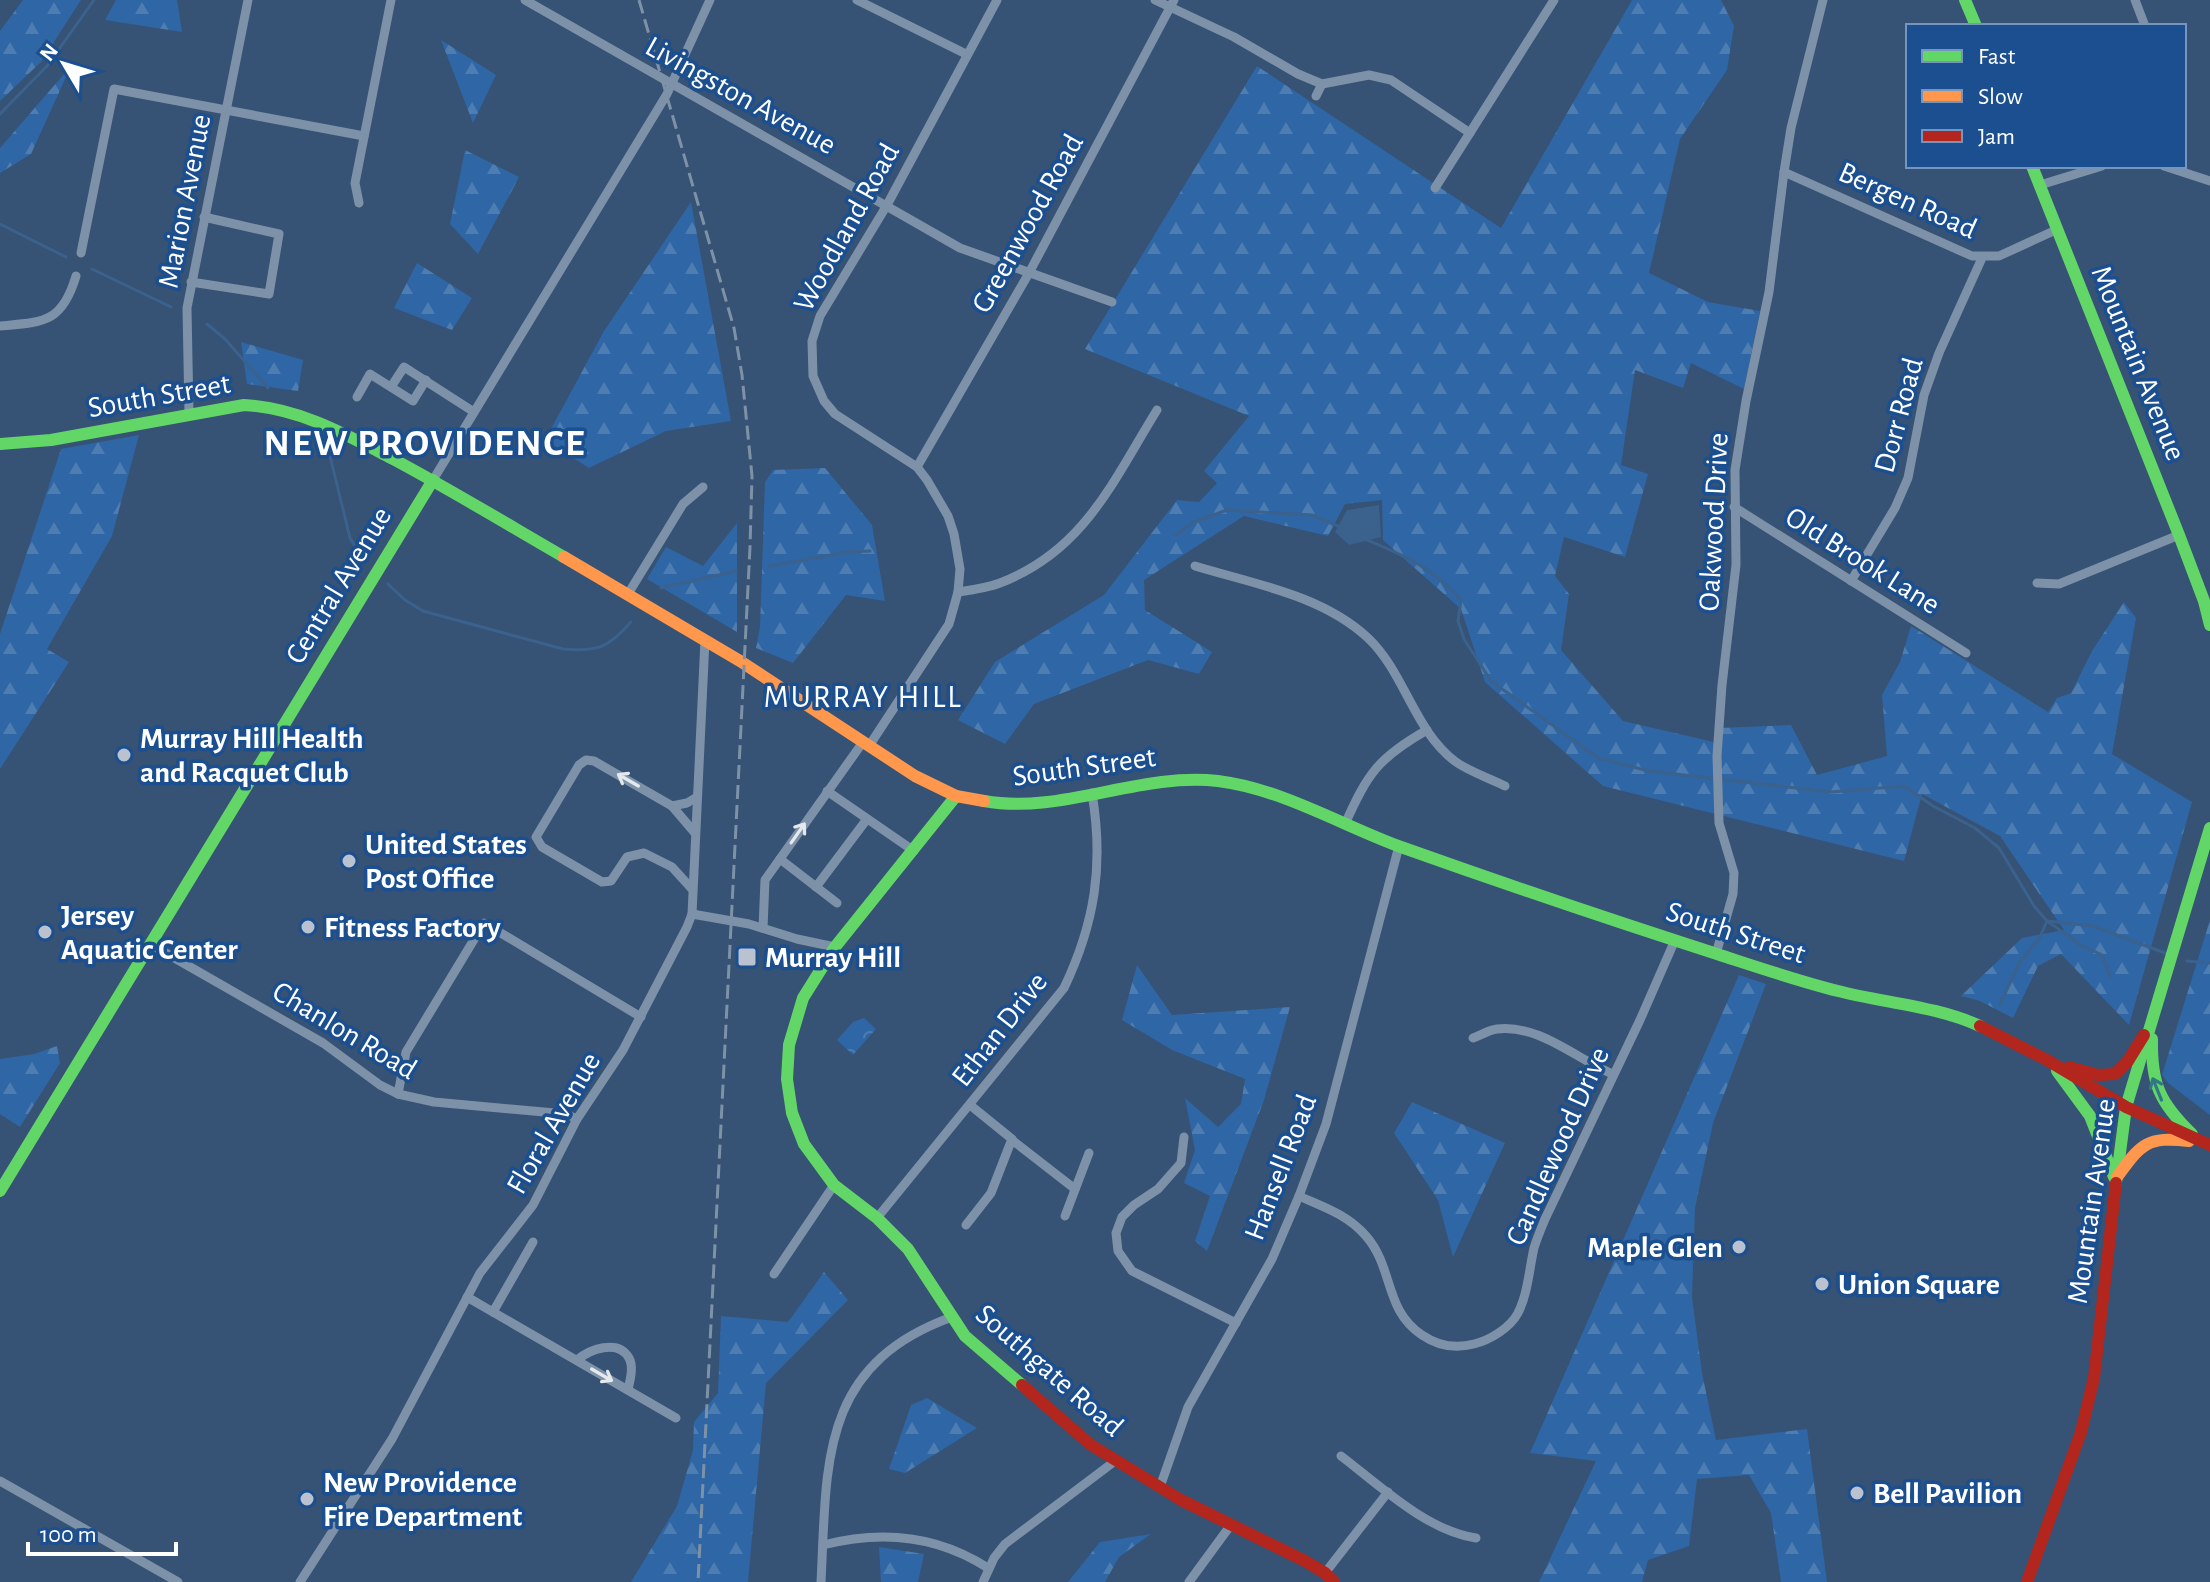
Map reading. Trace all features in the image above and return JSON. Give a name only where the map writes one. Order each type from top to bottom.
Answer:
[{"type":"street","name":"Marion Avenue","points":[[189,413],[186,340],[191,282],[248,0]]},
{"type":"street","points":[[359,203],[355,183],[391,0]]},
{"type":"street","name":"Livingston Avenue","points":[[525,0],[960,248],[1112,302]]},
{"type":"street","name":"Central Avenue","points":[[0,1191],[671,84],[710,0]]},
{"type":"street","points":[[857,0],[966,54]]},
{"type":"street","name":"Woodland Road","points":[[763,928],[764,887],[780,859],[827,791],[866,744],[949,624],[958,592],[960,569],[954,534],[937,496],[917,467],[835,414],[819,393],[811,368],[812,341],[820,316],[887,205],[997,0]]},
{"type":"street","points":[[1155,0],[1172,4],[1298,74],[1322,84],[1369,75],[1391,80],[1470,133]]},
{"type":"street","points":[[1435,188],[1554,0]]},
{"type":"street","name":"Oakwood Drive","points":[[1716,954],[1733,894],[1734,873],[1719,823],[1717,756],[1736,565],[1735,470],[1769,292],[1784,172],[1823,0]]},
{"type":"street","points":[[1965,0],[1975,24]]},
{"type":"street","points":[[2135,0],[2144,24]]},
{"type":"street","name":"Greenwood Road","points":[[917,467],[1029,273],[1172,4]]},
{"type":"street","points":[[1316,96],[1322,84]]},
{"type":"street","points":[[81,253],[114,89],[364,136]]},
{"type":"street","name":"Mountain Avenue","points":[[2033,168],[2179,535],[2210,625]]},
{"type":"street","points":[[2040,185],[2095,168]]},
{"type":"street","points":[[2170,168],[2210,181]]},
{"type":"street","name":"Bergen Road","points":[[1784,172],[1972,256],[1999,256],[2058,229]]},
{"type":"street","points":[[191,282],[269,294],[279,234],[204,217]]},
{"type":"street","name":"Dorr Road","points":[[1851,581],[1895,508],[1908,478],[1924,395],[1939,353],[1982,258]]},
{"type":"street","points":[[0,326],[49,320],[61,310],[76,276]]},
{"type":"street","points":[[391,387],[404,367],[474,412]]},
{"type":"street","points":[[357,397],[370,374],[413,401],[426,380]]},
{"type":"street","name":"South Street","points":[[0,444],[51,440],[244,405],[281,409],[320,422],[433,480],[705,640],[915,776],[956,796],[1017,804],[1154,782],[1216,781],[1275,796],[1399,846],[1716,954],[1838,991],[1950,1016],[2001,1035],[2126,1107],[2205,1144]]},
{"type":"street","points":[[958,592],[998,585],[1027,571],[1063,546],[1089,519],[1157,410]]},
{"type":"street","points":[[628,594],[683,504],[703,487]]},
{"type":"street","name":"Old Brook Lane","points":[[1734,507],[1966,653]]},
{"type":"street","points":[[2037,583],[2059,584],[2179,535]]},
{"type":"street","points":[[1195,566],[1306,600],[1347,622],[1369,639],[1393,668],[1427,730],[1456,762],[1505,786]]},
{"type":"street","name":"Floral Avenue","points":[[300,1582],[392,1439],[489,1258],[533,1205],[577,1119],[605,1080],[641,1017],[692,914],[705,640]]},
{"type":"street","points":[[1345,824],[1377,765],[1395,749],[1427,730]]},
{"type":"street","points":[[693,889],[672,867],[651,855],[637,853],[623,861],[611,881],[602,882],[542,847],[536,837],[579,765],[586,760],[594,761],[672,806],[695,833]]},
{"type":"street","points":[[827,791],[914,851]]},
{"type":"street","name":"Ethan Drive","points":[[877,1218],[1064,988],[1077,961],[1094,903],[1098,874],[1092,793]]},
{"type":"street","name":"Southgate Road","points":[[956,796],[835,947],[803,998],[792,1030],[787,1062],[789,1096],[797,1127],[813,1159],[834,1185],[877,1218],[908,1249],[965,1336],[984,1355],[1091,1445],[1115,1461],[1230,1526],[1330,1577]]},
{"type":"street","points":[[672,806],[697,797]]},
{"type":"street","points":[[816,887],[867,819]]},
{"type":"street","name":"Mountain Avenue","points":[[2027,1582],[2081,1432],[2094,1378],[2126,1107],[2210,828]]},
{"type":"street","name":"Hansell Road","points":[[1160,1487],[1188,1407],[1272,1259],[1326,1124],[1399,846]]},
{"type":"street","points":[[2199,868],[2210,858]]},
{"type":"street","points":[[780,859],[837,903]]},
{"type":"street","points":[[672,867],[693,860]]},
{"type":"street","points":[[692,914],[835,947]]},
{"type":"street","points":[[398,1094],[406,1052],[484,923],[641,1017]]},
{"type":"street","name":"Candlewood Drive","points":[[1299,1196],[1341,1214],[1367,1236],[1377,1250],[1396,1307],[1411,1327],[1436,1344],[1455,1346],[1484,1341],[1501,1331],[1517,1317],[1545,1219],[1675,940]]},
{"type":"street","name":"Chanlon Road","points":[[150,944],[323,1043],[380,1085],[398,1094],[422,1101],[566,1114],[577,1119]]},
{"type":"street","points":[[2047,1060],[2103,1078],[2111,1077],[2124,1068],[2153,1021]]},
{"type":"street","points":[[2153,1021],[2151,1065],[2156,1090],[2171,1115],[2205,1144]]},
{"type":"street","points":[[1473,1038],[1496,1029],[1528,1033],[1558,1044],[1584,1061],[1613,1074]]},
{"type":"street","points":[[2047,1060],[2068,1083],[2090,1116],[2116,1180]]},
{"type":"street","points":[[970,1105],[1075,1189]]},
{"type":"street","points":[[1184,1137],[1181,1163],[1158,1189],[1122,1217],[1116,1233],[1118,1251],[1132,1271],[1236,1323]]},
{"type":"street","points":[[2116,1180],[2142,1145],[2151,1140],[2161,1137],[2205,1144]]},
{"type":"street","points":[[966,1225],[991,1193],[1012,1140]]},
{"type":"street","points":[[1065,1216],[1089,1153]]},
{"type":"street","points":[[774,1274],[834,1185]]},
{"type":"street","points":[[493,1312],[533,1242]]},
{"type":"street","points":[[467,1297],[676,1418]]},
{"type":"street","points":[[821,1582],[831,1445],[852,1394],[888,1352],[918,1331],[952,1317]]},
{"type":"street","points":[[577,1360],[596,1348],[618,1349],[629,1359],[628,1390]]},
{"type":"street","points":[[1341,1456],[1437,1526],[1476,1538]]},
{"type":"street","points":[[983,1582],[999,1551],[1012,1538],[1115,1461]]},
{"type":"street","points":[[0,1481],[178,1582]]},
{"type":"street","points":[[1330,1577],[1388,1492]]},
{"type":"street","points":[[1189,1582],[1230,1526]]},
{"type":"street","points":[[823,1545],[862,1537],[903,1537],[942,1545],[988,1568]]},
{"type":"green space","points":[[23,0],[81,0],[41,62],[0,101],[0,31]]},
{"type":"green space","points":[[116,0],[177,0],[182,32],[105,20]]},
{"type":"green space","points":[[1632,0],[1721,0],[1734,26],[1727,70],[1680,139],[1649,273],[1708,302],[1760,311],[1744,389],[1691,363],[1683,388],[1635,370],[1621,465],[1648,474],[1625,557],[1564,537],[1555,576],[1569,594],[1561,650],[1623,721],[1718,743],[1719,728],[1791,725],[1817,775],[1887,756],[1882,695],[1900,662],[1911,626],[2048,712],[2057,698],[2071,693],[2092,651],[2124,602],[2136,618],[2112,754],[2192,802],[2129,1025],[2061,954],[2038,966],[2013,1018],[1980,1001],[1961,996],[2022,938],[2064,930],[2000,836],[1922,794],[1904,861],[1603,786],[1485,682],[1461,609],[1383,540],[1382,500],[1345,504],[1328,536],[1244,516],[1144,580],[1145,610],[1212,652],[1199,674],[1148,660],[1034,704],[1005,744],[958,720],[995,662],[1104,595],[1177,500],[1199,502],[1217,483],[1204,471],[1249,416],[1085,349],[1257,66],[1501,228]]},
{"type":"green space","points":[[441,40],[496,75],[473,123]]},
{"type":"green space","points":[[71,66],[31,154],[0,173],[0,148]]},
{"type":"green space","points":[[465,150],[519,177],[478,254],[450,224]]},
{"type":"green space","points":[[691,202],[731,421],[666,431],[589,468],[545,440],[604,331]]},
{"type":"green space","points":[[417,263],[472,298],[452,330],[394,308]]},
{"type":"green space","points":[[241,342],[303,360],[298,391],[247,384]]},
{"type":"green space","points":[[139,435],[112,536],[47,649],[69,662],[0,769],[0,634],[61,449]]},
{"type":"green space","points":[[825,468],[872,525],[885,601],[846,595],[793,663],[756,648],[760,627],[765,482],[773,470]]},
{"type":"green space","points":[[737,523],[737,632],[647,579],[666,547],[703,566]]},
{"type":"green space","points":[[2210,920],[2210,1115],[2162,1075]]},
{"type":"green space","points":[[1137,965],[1172,1015],[1290,1007],[1264,1100],[1207,1251],[1195,1241],[1210,1196],[1184,1183],[1195,1150],[1185,1098],[1218,1127],[1241,1104],[1245,1079],[1172,1050],[1122,1020]]},
{"type":"green space","points":[[1739,975],[1766,984],[1713,1123],[1695,1208],[1692,1297],[1702,1373],[1716,1440],[1807,1429],[1827,1582],[1781,1582],[1771,1513],[1749,1475],[1697,1479],[1689,1546],[1648,1560],[1642,1582],[1539,1582],[1596,1461],[1530,1453]]},
{"type":"green space","points":[[864,1018],[876,1029],[853,1055],[837,1040],[853,1022]]},
{"type":"green space","points":[[57,1046],[60,1063],[20,1127],[0,1114],[0,1059],[34,1054]]},
{"type":"green space","points":[[1412,1102],[1505,1143],[1453,1257],[1438,1200],[1394,1133]]},
{"type":"green space","points":[[824,1272],[848,1300],[766,1383],[748,1582],[631,1582],[677,1506],[693,1450],[694,1422],[718,1393],[721,1316],[788,1322]]},
{"type":"green space","points":[[927,1398],[977,1428],[905,1473],[889,1469],[911,1405]]},
{"type":"green space","points":[[1151,1534],[1119,1557],[1105,1582],[1068,1582],[1100,1542]]},
{"type":"green space","points":[[879,1547],[924,1554],[918,1582],[881,1582]]},
{"type":"shaded area","points":[[1379,505],[1381,537],[1349,545],[1335,532],[1347,510]]},
{"type":"waterway","points":[[0,114],[47,66],[94,0]]},
{"type":"waterway","points":[[0,224],[66,257]]},
{"type":"waterway","points":[[92,269],[171,307]]},
{"type":"waterway","points":[[207,324],[225,339],[268,388]]},
{"type":"waterway","points":[[324,444],[329,452],[350,538],[362,557]]},
{"type":"waterway","points":[[1176,535],[1192,523],[1227,510],[1312,515],[1340,527]]},
{"type":"waterway","points":[[1365,539],[1393,551],[1440,579],[1461,600],[1458,621],[1464,639],[1491,681],[1598,758],[1649,771],[1831,792],[1904,786],[1933,806],[1975,828],[1999,848],[2034,906],[2047,921],[2081,945],[2102,955],[2110,976]]},
{"type":"waterway","points":[[770,566],[870,551]]},
{"type":"waterway","points":[[661,588],[736,571]]},
{"type":"waterway","points":[[388,584],[423,611],[563,649],[585,650],[601,646],[615,638],[631,622]]},
{"type":"waterway","points":[[2000,1004],[2020,962],[2039,939],[2047,921],[2093,926],[2165,953]]},
{"type":"waterway","points":[[2187,961],[2210,963]]},
{"type":"railway","points":[[639,0],[734,328],[752,476],[698,1582]]},
{"type":"traffic: fast","points":[[1965,0],[1975,24]]},
{"type":"traffic: fast","points":[[2033,168],[2179,535],[2210,625]]},
{"type":"traffic: fast","points":[[0,444],[51,440],[244,405],[284,411],[357,440],[564,557]]},
{"type":"traffic: fast","points":[[0,1191],[433,480]]},
{"type":"traffic: fast","points":[[984,801],[1042,803],[1159,782],[1188,780],[1242,785],[1288,800],[1401,847],[1778,974],[1856,995],[1928,1009],[1980,1026]]},
{"type":"traffic: fast","points":[[956,796],[835,947],[803,998],[789,1045],[787,1079],[792,1113],[804,1144],[834,1185],[877,1218],[908,1249],[965,1336],[1022,1385]]},
{"type":"traffic: fast","points":[[2116,1183],[2126,1107],[2210,828]]},
{"type":"traffic: fast","points":[[2152,1039],[2153,1068],[2160,1092],[2172,1112],[2192,1134]]},
{"type":"traffic: fast","points":[[2057,1071],[2090,1116],[2114,1177]]},
{"type":"traffic: slow","points":[[564,557],[740,661],[915,776],[956,796],[984,801]]},
{"type":"traffic: slow","points":[[2117,1177],[2146,1145],[2163,1140],[2189,1141]]},
{"type":"traffic: jam","points":[[1980,1026],[2047,1060],[2126,1107],[2210,1145]]},
{"type":"traffic: jam","points":[[2069,1067],[2098,1075],[2115,1074],[2128,1061],[2144,1035]]},
{"type":"traffic: jam","points":[[2027,1582],[2081,1432],[2094,1378],[2116,1183]]},
{"type":"traffic: jam","points":[[1022,1385],[1091,1445],[1181,1500],[1305,1561],[1334,1582]]},
{"type":"place","name":"Murray Hill Health and Racquet Club","points":[[124,755]]},
{"type":"place","name":"United States Post Office","points":[[349,861]]},
{"type":"place","name":"Fitness Factory","points":[[308,927]]},
{"type":"place","name":"Jersey Aquatic Center","points":[[45,932]]},
{"type":"place","name":"Murray Hill","points":[[747,957]]},
{"type":"place","name":"Maple Glen","points":[[1739,1247]]},
{"type":"place","name":"Union Square","points":[[1822,1284]]},
{"type":"place","name":"Bell Pavilion","points":[[1857,1493]]},
{"type":"place","name":"New Providence Fire Department","points":[[307,1499]]},
{"type":"district","name":"NEW PROVIDENCE","points":[[425,442]]},
{"type":"district","name":"MURRAY HILL","points":[[863,696]]}]
